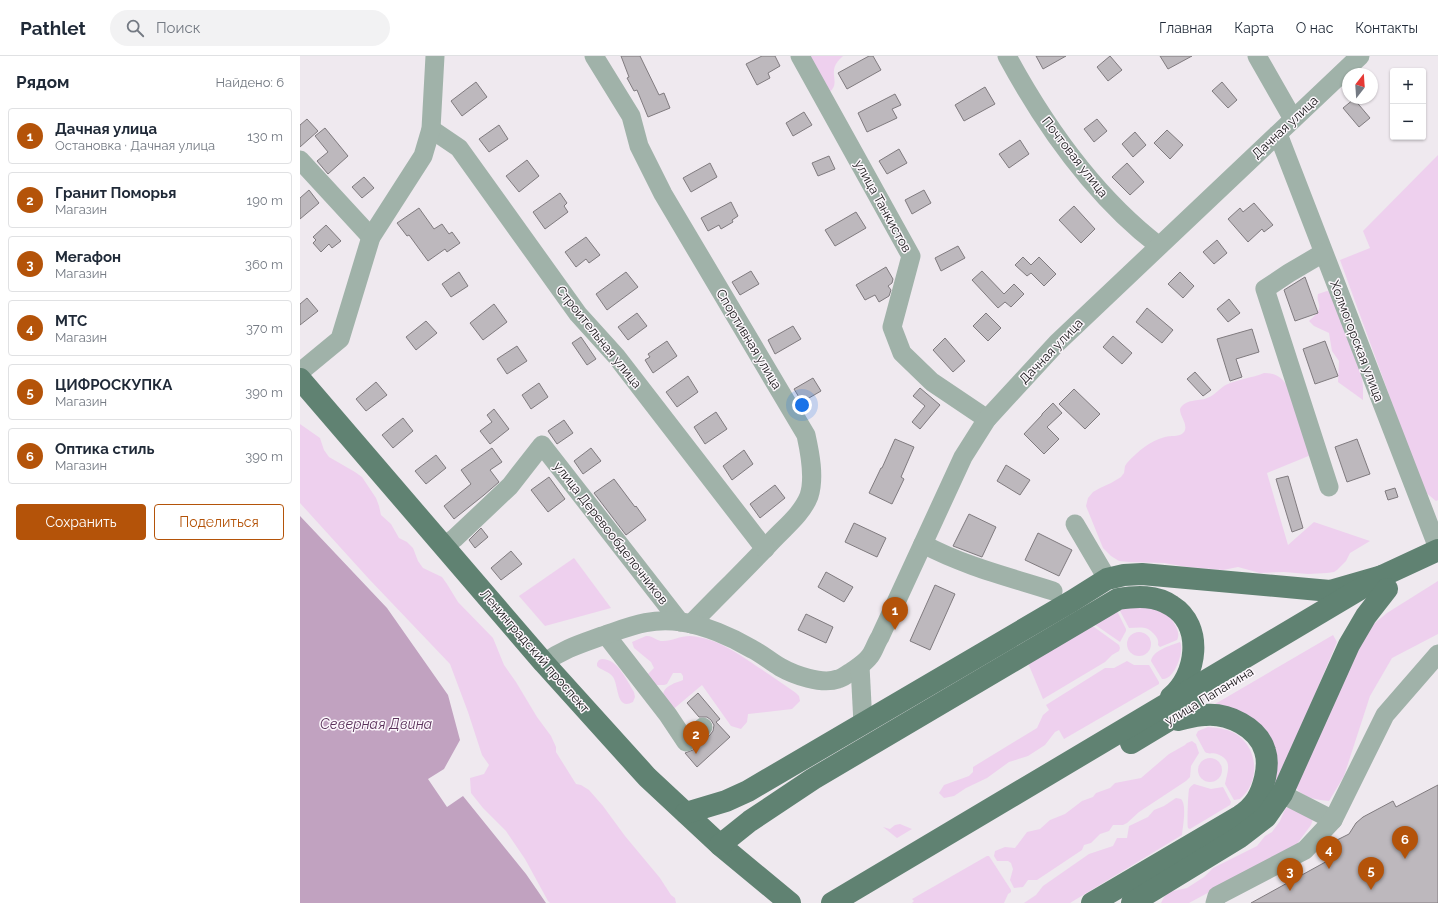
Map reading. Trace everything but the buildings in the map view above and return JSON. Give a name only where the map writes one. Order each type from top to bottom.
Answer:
[{"type":"main road","name":"Ленинградский проспект","points":[[300,379],[544,663],[648,777],[720,845],[790,903]]},
{"type":"main road","name":"улица Папанина","points":[[973,828],[1438,549]]},
{"type":"main road","points":[[686,813],[726,801],[748,791],[1072,601],[1106,579],[1124,575],[1142,574],[1330,590],[1385,582]]},
{"type":"main road","points":[[1092,903],[1240,816],[1266,817],[1282,794],[1349,645],[1385,582]]},
{"type":"main road","points":[[720,845],[750,822],[813,779],[1118,598],[1146,597],[1160,600],[1172,606],[1182,615],[1191,630],[1194,653],[1190,671],[1178,691],[1156,719]]},
{"type":"main road","points":[[1132,903],[1240,837],[1255,816],[1267,770],[1265,749],[1260,741],[1245,725],[1232,719],[1206,714],[1156,719]]},
{"type":"main road","points":[[832,903],[973,828]]},
{"type":"main road","points":[[862,903],[973,828]]},
{"type":"street","points":[[300,372],[340,339],[371,237],[423,156],[432,129],[435,56]]},
{"type":"street","name":"Спортивная улица","points":[[594,56],[631,116],[639,146],[663,194],[806,435],[809,449],[811,479],[809,495],[799,514],[765,549],[685,623]]},
{"type":"street","name":"улица Танкистов","points":[[800,56],[911,256],[892,327],[902,353],[932,382],[987,419]]},
{"type":"street","name":"Почтовая улица","points":[[1006,56],[1025,89],[1064,147],[1102,194],[1138,230],[1159,246]]},
{"type":"street","points":[[1256,56],[1293,119]]},
{"type":"street","name":"Дачная улица","points":[[544,663],[558,653],[606,634],[637,624],[656,621],[685,623],[731,638],[753,649],[781,668],[800,677],[821,681],[838,680],[860,666],[870,656],[963,457],[987,419],[1057,343],[1360,56]]},
{"type":"street","name":"Строительная улица","points":[[432,129],[459,148],[578,314],[616,356],[765,549]]},
{"type":"street","name":"Холмогорская улица","points":[[1278,134],[1438,549]]},
{"type":"street","points":[[300,160],[371,237]]},
{"type":"street","points":[[1323,253],[1265,289],[1328,487]]},
{"type":"street","name":"улица Деревообделочников","points":[[444,546],[456,538],[510,486],[542,445],[685,623]]},
{"type":"street","points":[[1075,524],[1106,579]]},
{"type":"street","points":[[923,544],[981,569],[1053,591]]},
{"type":"street","points":[[606,634],[668,715],[686,742],[703,728]]},
{"type":"street","points":[[1215,903],[1217,896],[1305,850],[1333,820],[1385,715],[1438,654]]},
{"type":"street","points":[[860,666],[863,724]]},
{"type":"street","points":[[1282,794],[1333,820]]},
{"type":"shaded area","points":[[807,56],[843,56],[835,67],[833,89],[829,93]]},
{"type":"shaded area","points":[[1438,155],[1438,500],[1436,501],[1424,491],[1340,260],[1370,248],[1363,231]]},
{"type":"shaded area","points":[[1327,291],[1331,292],[1362,378],[1363,400],[1338,382],[1339,361],[1332,351],[1329,333],[1314,326],[1309,321],[1317,314],[1319,309],[1318,294]]},
{"type":"shaded area","points":[[1264,373],[1278,376],[1288,387],[1311,455],[1267,473],[1288,545],[1314,522],[1370,541],[1350,553],[1346,561],[1337,570],[1327,573],[1260,573],[1238,567],[1223,570],[1187,567],[1164,563],[1119,561],[1111,556],[1103,548],[1086,506],[1088,498],[1093,492],[1121,477],[1127,463],[1149,444],[1167,436],[1184,433],[1185,424],[1180,409],[1185,403],[1207,398],[1228,384]]},
{"type":"shaded area","points":[[300,424],[320,438],[324,450],[329,457],[362,477],[376,498],[381,515],[391,524],[399,538],[407,542],[413,548],[418,561],[423,568],[442,577],[458,602],[493,638],[504,665],[551,736],[556,747],[556,752],[576,784],[589,790],[603,806],[625,836],[660,878],[671,895],[675,898],[676,903],[550,903],[548,901],[525,859],[506,831],[483,808],[471,793],[470,778],[484,774],[489,765],[482,755],[450,664],[369,579],[300,503]]},
{"type":"shaded area","points":[[574,558],[611,608],[545,626],[519,596]]},
{"type":"shaded area","points":[[1438,581],[1438,634],[1392,658],[1370,696],[1344,776],[1329,801],[1316,799],[1303,794],[1296,788],[1355,648],[1370,627],[1387,613]]},
{"type":"shaded area","points":[[1131,604],[1154,607],[1163,611],[1176,627],[1178,632],[1177,640],[1160,647],[1158,645],[1157,637],[1150,630],[1142,628],[1129,628],[1120,609]]},
{"type":"shaded area","points":[[1117,611],[1126,629],[1120,642],[1094,624]]},
{"type":"shaded area","points":[[1089,626],[1094,627],[1119,645],[1119,651],[1105,662],[1043,699],[1028,663]]},
{"type":"shaded area","points":[[1139,632],[1144,633],[1150,639],[1150,649],[1144,655],[1139,656],[1134,655],[1128,649],[1127,644],[1128,639],[1134,633]]},
{"type":"shaded area","points":[[1333,635],[1337,642],[1273,794],[1274,767],[1216,707],[1215,704]]},
{"type":"shaded area","points":[[646,636],[663,641],[690,636],[700,637],[719,643],[792,690],[799,696],[800,701],[792,709],[748,714],[747,722],[741,729],[731,726],[702,685],[670,712],[664,701],[664,691],[672,684],[683,680],[683,676],[681,673],[673,673],[667,684],[655,685],[646,676],[654,668],[651,662],[634,648],[632,642]]},
{"type":"shaded area","points":[[1180,642],[1181,652],[1177,665],[1171,675],[1162,679],[1151,661],[1152,657],[1158,651]]},
{"type":"shaded area","points":[[602,659],[613,663],[621,671],[634,692],[635,697],[633,702],[628,704],[621,700],[613,677],[610,673],[597,666],[599,660]]},
{"type":"shaded area","points":[[1127,661],[1134,665],[1149,665],[1159,684],[1064,739],[1059,730],[1055,732],[1045,745],[1028,756],[1009,762],[987,778],[966,788],[954,796],[944,798],[939,793],[944,785],[969,776],[973,772],[973,767],[1037,728],[1043,715],[1049,710],[1046,705],[1105,668],[1114,668]]},
{"type":"shaded area","points":[[1208,727],[1225,729],[1233,732],[1240,737],[1251,751],[1254,768],[1253,777],[1251,785],[1240,799],[1234,800],[1225,784],[1228,771],[1228,763],[1226,760],[1217,754],[1205,752],[1196,735],[1198,731]]},
{"type":"shaded area","points":[[1192,741],[1196,744],[1199,753],[1191,766],[1190,777],[1186,781],[1139,812],[1127,823],[1123,825],[1113,825],[1109,831],[1100,834],[1091,843],[1084,845],[1082,850],[1037,880],[1028,880],[1023,887],[1014,888],[1010,880],[1013,869],[1011,863],[1008,861],[997,861],[994,856],[995,851],[1005,847],[1015,848],[1027,832],[1040,829],[1050,820],[1065,814],[1082,801],[1093,797],[1096,793],[1110,788],[1115,783],[1141,778],[1169,754]]},
{"type":"shaded area","points":[[1210,758],[1215,759],[1221,765],[1221,775],[1215,781],[1210,782],[1205,781],[1199,775],[1198,770],[1199,765],[1205,759]]},
{"type":"shaded area","points":[[1194,784],[1211,789],[1223,787],[1231,802],[1230,805],[1190,829],[1188,828],[1189,789]]},
{"type":"shaded area","points":[[1176,798],[1181,799],[1184,806],[1182,835],[1070,903],[1024,903],[1036,895],[1043,886],[1089,854],[1113,846],[1117,838],[1127,838],[1129,826],[1148,817],[1154,810],[1164,806]]},
{"type":"shaded area","points":[[1289,806],[1313,819],[1311,825],[1297,844],[1189,903],[1161,903],[1169,892],[1187,888],[1204,877],[1213,868],[1257,846],[1265,836],[1272,832],[1280,821],[1285,809]]},
{"type":"shaded area","points":[[900,824],[912,829],[897,838],[883,827],[890,829],[895,825]]},
{"type":"shaded area","points":[[989,856],[1011,890],[1004,903],[912,903],[914,901],[912,899]]},
{"type":"water","name":"Северная Двина","points":[[300,516],[387,608],[448,695],[460,740],[444,769],[428,779],[447,807],[463,796],[526,874],[546,903],[300,903]]},
{"type":"place","name":"Дачная улица","points":[[895,630]]},
{"type":"place","name":"Гранит Поморья","points":[[696,754]]},
{"type":"place","name":"Оптика стиль","points":[[1405,859]]},
{"type":"place","name":"МТС","points":[[1329,869]]},
{"type":"place","name":"ЦИФРОСКУПКА","points":[[1371,890]]},
{"type":"place","name":"Мегафон","points":[[1290,891]]}]
